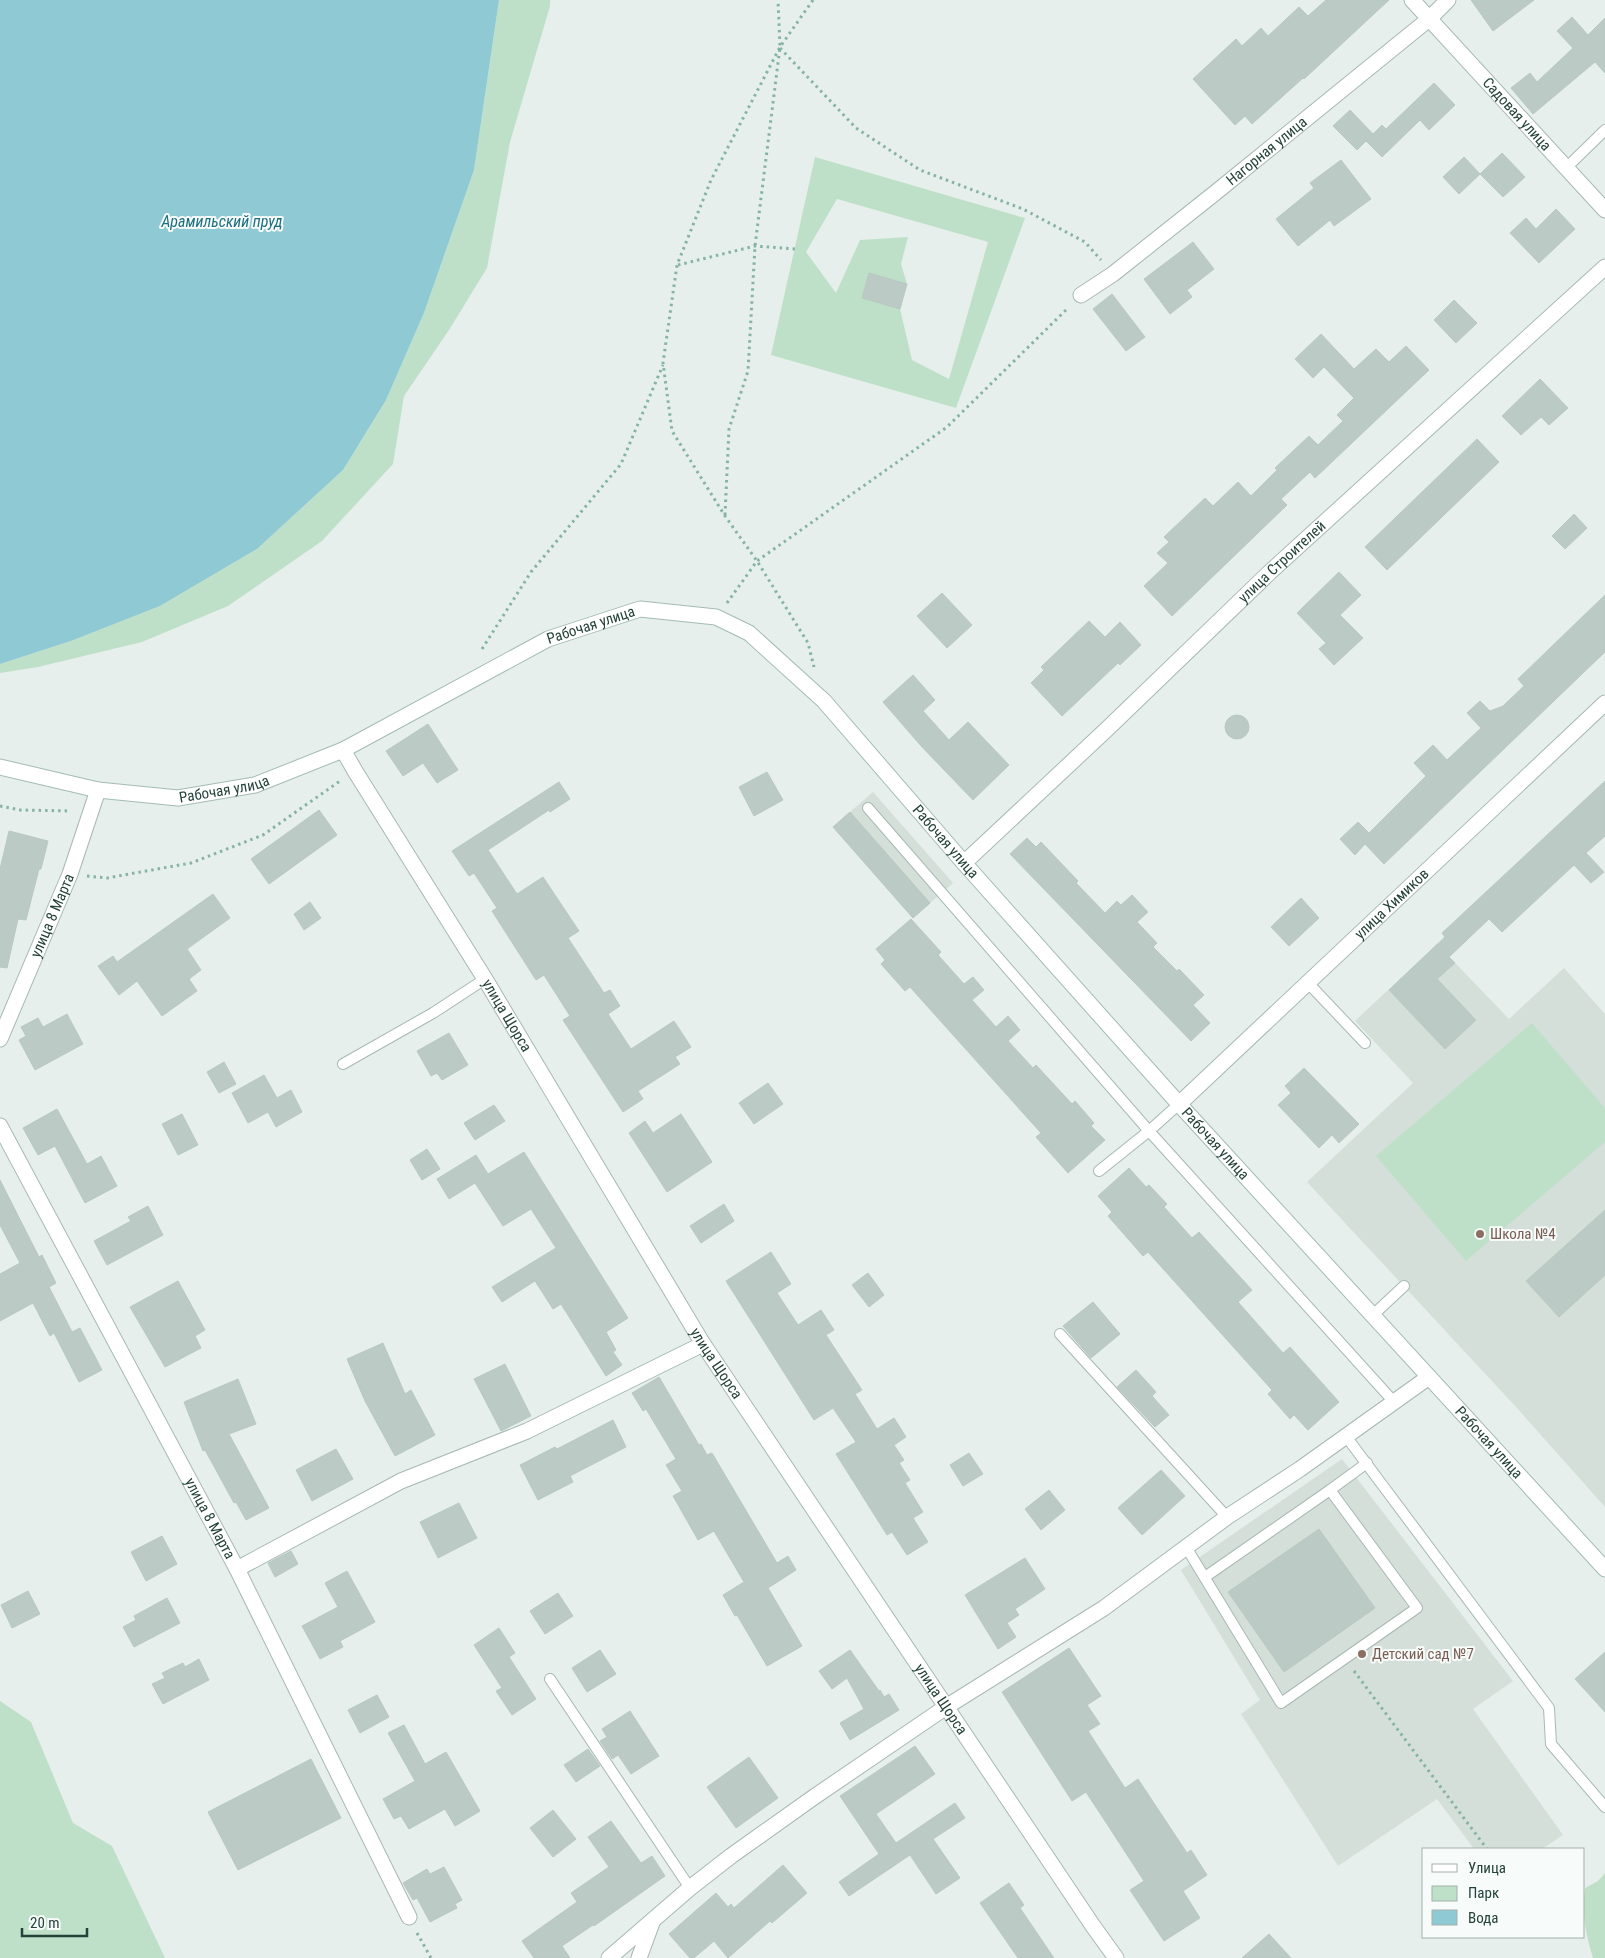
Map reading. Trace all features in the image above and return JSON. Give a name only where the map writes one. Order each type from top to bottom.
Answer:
[{"type":"street","name":"Садовая улица","points":[[1412,0],[1605,210]]},
{"type":"street","name":"Нагорная улица","points":[[1081,295],[1112,274],[1429,19],[1448,0]]},
{"type":"street","name":"улица Строителей","points":[[964,863],[1270,572],[1605,268]]},
{"type":"street","name":"Рабочая улица","points":[[0,767],[98,790],[178,798],[255,785],[344,750],[548,639],[640,609],[716,617],[749,632],[824,701],[964,863],[1179,1104],[1605,1569]]},
{"type":"street","name":"улица Химиков","points":[[1179,1104],[1605,703]]},
{"type":"street","name":"улица Щорса","points":[[344,750],[703,1344],[1116,1958]]},
{"type":"street","name":"улица 8 Марта","points":[[0,1039],[70,874],[98,790]]},
{"type":"street","name":"улица 8 Марта","points":[[0,1126],[237,1569],[409,1917]]},
{"type":"street","points":[[237,1569],[401,1481],[526,1431],[703,1344]]},
{"type":"street","points":[[609,1958],[690,1888],[769,1829],[946,1707],[1104,1608],[1227,1517],[1300,1469],[1429,1377]]},
{"type":"street","points":[[639,1958],[653,1920]]},
{"type":"lane","points":[[1566,168],[1605,130]]},
{"type":"lane","points":[[868,808],[1149,1131],[1394,1402]]},
{"type":"lane","points":[[343,1064],[433,1013],[484,979]]},
{"type":"lane","points":[[1308,983],[1365,1043]]},
{"type":"lane","points":[[1099,1171],[1179,1104]]},
{"type":"lane","points":[[1373,1315],[1404,1286]]},
{"type":"lane","points":[[1060,1334],[1227,1517]]},
{"type":"lane","points":[[1346,1435],[1549,1708],[1551,1744],[1605,1807]]},
{"type":"lane","points":[[1205,1577],[1367,1463]]},
{"type":"lane","points":[[1186,1547],[1281,1703],[1417,1608],[1330,1490]]},
{"type":"lane","points":[[550,1679],[690,1888]]},
{"type":"path","points":[[725,516],[729,429],[748,371],[755,246],[780,47],[778,0]]},
{"type":"path","points":[[482,649],[531,572],[622,464],[663,363],[677,265],[711,180],[780,47],[813,0]]},
{"type":"path","points":[[780,47],[856,128],[920,170],[1023,209],[1085,242],[1112,274]]},
{"type":"path","points":[[677,265],[755,246],[795,249]]},
{"type":"path","points":[[716,617],[756,561],[947,427],[1081,295]]},
{"type":"path","points":[[663,363],[672,431],[808,643],[815,668]]},
{"type":"path","points":[[70,874],[107,878],[191,863],[263,836],[319,794],[355,771]]},
{"type":"path","points":[[0,806],[20,810],[91,812]]},
{"type":"path","points":[[1345,1659],[1486,1848]]},
{"type":"path","points":[[409,1917],[431,1958]]},
{"type":"shaded area","points":[[873,792],[953,883],[913,918],[833,827]]},
{"type":"shaded area","name":"Школа №4","points":[[1437,944],[1509,1019],[1564,968],[1605,1014],[1605,1507],[1517,1408],[1307,1182],[1413,1083],[1355,1021]]},
{"type":"shaded area","name":"Детский сад №7","points":[[1342,1459],[1513,1681],[1473,1709],[1563,1835],[1544,1848],[1473,1848],[1437,1799],[1338,1866],[1241,1714],[1260,1700],[1181,1570]]},
{"type":"green space","points":[[499,0],[550,0],[550,6],[510,142],[487,268],[449,330],[404,396],[393,464],[322,541],[228,606],[142,642],[38,667],[0,673],[0,664],[71,641],[160,606],[257,549],[343,470],[386,400],[424,313],[474,170]]},
{"type":"green space","points":[[815,157],[1025,218],[956,408],[771,355]],"holes":[[[837,199],[988,242],[949,379],[912,360],[900,309],[907,284],[901,264],[908,237],[860,240],[836,293],[806,252]]]},
{"type":"green space","points":[[1532,1023],[1605,1108],[1605,1142],[1466,1261],[1376,1156]]},
{"type":"green space","points":[[0,1701],[31,1722],[73,1823],[112,1846],[165,1958],[0,1958]]},
{"type":"green space","points":[[1605,1873],[1605,1958],[1593,1958],[1585,1923],[1585,1888],[1598,1881]]},
{"type":"water","name":"Арамильский пруд","points":[[0,0],[499,0],[474,170],[424,313],[386,400],[343,470],[257,549],[160,606],[71,641],[0,664]]},
{"type":"building","points":[[1326,0],[1389,0],[1304,79],[1252,124],[1245,116],[1235,125],[1193,79],[1236,39],[1242,46],[1261,28],[1268,36],[1299,7],[1308,16]]},
{"type":"building","points":[[1471,0],[1534,0],[1493,31]]},
{"type":"building","points":[[1572,17],[1588,35],[1605,18],[1605,73],[1595,62],[1533,114],[1511,88],[1530,73],[1537,82],[1573,48],[1557,31]]},
{"type":"building","points":[[1434,83],[1455,105],[1429,130],[1420,120],[1382,157],[1366,141],[1382,125],[1386,129]]},
{"type":"building","points":[[1350,110],[1373,134],[1357,150],[1333,126]]},
{"type":"building","points":[[1502,153],[1525,177],[1503,197],[1480,174]]},
{"type":"building","points":[[1464,157],[1480,174],[1459,194],[1443,177]]},
{"type":"building","points":[[1341,160],[1371,199],[1334,226],[1330,220],[1298,246],[1276,219],[1314,188],[1310,183]]},
{"type":"building","points":[[1556,209],[1575,229],[1539,263],[1510,233],[1526,218],[1536,229]]},
{"type":"building","points":[[1193,242],[1214,269],[1187,290],[1192,297],[1170,314],[1144,279]]},
{"type":"building","points":[[869,273],[907,284],[900,309],[862,298]]},
{"type":"building","points":[[1112,294],[1145,337],[1126,351],[1093,309]]},
{"type":"building","points":[[1454,300],[1477,323],[1456,343],[1434,320]]},
{"type":"building","points":[[1321,334],[1354,369],[1376,349],[1389,362],[1406,346],[1429,370],[1315,478],[1310,472],[1281,499],[1287,505],[1172,616],[1144,586],[1168,563],[1157,553],[1169,542],[1164,537],[1205,498],[1213,506],[1238,482],[1251,496],[1277,470],[1275,468],[1309,436],[1318,445],[1343,421],[1337,415],[1354,398],[1324,367],[1313,378],[1295,359]]},
{"type":"building","points":[[1540,379],[1568,408],[1549,425],[1541,417],[1521,435],[1502,416]]},
{"type":"building","points":[[1477,439],[1499,462],[1387,570],[1365,547]]},
{"type":"building","points":[[1574,514],[1587,528],[1565,549],[1552,536]]},
{"type":"building","points":[[1339,572],[1361,595],[1340,615],[1363,638],[1334,665],[1319,649],[1326,643],[1297,613]]},
{"type":"building","points":[[942,593],[972,625],[947,648],[917,616]]},
{"type":"building","points":[[1605,595],[1605,652],[1384,864],[1365,844],[1355,855],[1340,839],[1358,822],[1369,833],[1426,776],[1414,763],[1433,745],[1447,760],[1481,728],[1467,713],[1480,701],[1490,711],[1503,706],[1524,686],[1518,679]]},
{"type":"building","points":[[1089,621],[1105,637],[1120,622],[1141,645],[1120,665],[1118,663],[1062,716],[1031,683],[1044,670],[1041,667]]},
{"type":"building","points":[[913,675],[935,700],[923,711],[949,740],[968,722],[1009,765],[973,800],[922,747],[883,702]]},
{"type":"building","points":[[1237,715],[1245,719],[1249,727],[1245,735],[1237,739],[1229,735],[1225,727],[1229,719]]},
{"type":"building","points":[[428,724],[458,770],[437,783],[423,763],[403,776],[386,751]]},
{"type":"building","points":[[767,772],[783,800],[754,816],[739,787]]},
{"type":"building","points":[[1605,781],[1605,836],[1586,853],[1604,872],[1591,883],[1574,865],[1502,932],[1489,919],[1449,957],[1455,963],[1437,979],[1476,1020],[1445,1049],[1389,990],[1445,937],[1442,933]]},
{"type":"building","points":[[559,782],[570,799],[550,812],[549,810],[488,850],[517,894],[543,877],[579,931],[568,938],[604,993],[610,990],[620,1006],[608,1014],[631,1049],[674,1021],[691,1047],[675,1057],[680,1064],[638,1091],[643,1099],[623,1112],[563,1020],[570,1016],[544,975],[536,980],[492,911],[497,908],[474,873],[469,876],[452,851]]},
{"type":"building","points":[[319,810],[337,835],[269,884],[251,859]]},
{"type":"building","points":[[850,812],[930,903],[913,918],[833,827]]},
{"type":"building","points":[[9,831],[48,841],[26,920],[18,919],[7,968],[0,967],[0,869]]},
{"type":"building","points":[[1027,838],[1036,847],[1041,842],[1105,913],[1117,901],[1121,905],[1132,895],[1148,912],[1137,922],[1157,943],[1153,947],[1177,971],[1179,969],[1204,995],[1193,1005],[1210,1023],[1191,1041],[1010,854]]},
{"type":"building","points":[[213,894],[230,918],[187,949],[201,970],[189,979],[197,991],[162,1016],[137,981],[119,995],[98,966],[113,956],[117,962]]},
{"type":"building","points":[[1301,898],[1319,918],[1289,946],[1271,927]]},
{"type":"building","points":[[310,902],[321,918],[304,930],[294,914]]},
{"type":"building","points":[[911,919],[941,952],[938,955],[964,984],[973,977],[984,990],[972,1000],[996,1027],[1008,1016],[1020,1030],[1008,1041],[1033,1068],[1036,1065],[1072,1104],[1075,1101],[1094,1123],[1091,1126],[1105,1140],[1068,1173],[1036,1137],[1041,1133],[910,987],[905,991],[881,964],[885,960],[876,949]]},
{"type":"building","points":[[67,1014],[83,1044],[35,1070],[19,1040],[26,1036],[21,1027],[38,1018],[43,1027]]},
{"type":"building","points":[[449,1033],[468,1065],[442,1080],[437,1073],[431,1076],[417,1051]]},
{"type":"building","points":[[224,1062],[236,1084],[219,1093],[207,1072]]},
{"type":"building","points":[[1304,1068],[1359,1124],[1339,1143],[1332,1135],[1319,1148],[1278,1105],[1291,1093],[1285,1086]]},
{"type":"building","points":[[264,1075],[277,1098],[291,1090],[302,1112],[276,1127],[268,1112],[248,1123],[232,1093]]},
{"type":"building","points":[[768,1083],[783,1104],[754,1124],[739,1103]]},
{"type":"building","points":[[494,1105],[505,1121],[475,1140],[464,1123]]},
{"type":"building","points":[[57,1109],[87,1164],[101,1156],[117,1186],[85,1203],[55,1146],[38,1155],[23,1128]]},
{"type":"building","points":[[182,1114],[198,1145],[178,1155],[162,1124]]},
{"type":"building","points":[[681,1114],[712,1162],[667,1192],[629,1133],[645,1121],[653,1133]]},
{"type":"building","points":[[427,1149],[440,1169],[422,1180],[410,1160]]},
{"type":"building","points":[[524,1152],[628,1318],[606,1332],[616,1350],[613,1352],[622,1365],[606,1376],[561,1304],[553,1309],[535,1281],[502,1302],[492,1287],[556,1248],[531,1209],[503,1226],[475,1183],[449,1199],[437,1179],[476,1155],[488,1174]]},
{"type":"building","points":[[1129,1168],[1146,1187],[1149,1185],[1167,1204],[1164,1207],[1192,1238],[1199,1232],[1252,1290],[1238,1302],[1283,1353],[1290,1347],[1339,1402],[1308,1430],[1294,1415],[1290,1419],[1268,1394],[1272,1390],[1148,1252],[1143,1256],[1108,1216],[1112,1212],[1098,1196]]},
{"type":"building","points":[[0,1180],[39,1257],[42,1255],[56,1283],[49,1287],[72,1332],[80,1328],[102,1370],[79,1382],[54,1333],[50,1336],[33,1303],[0,1321],[0,1274],[20,1263],[0,1225]]},
{"type":"building","points":[[724,1204],[734,1221],[701,1243],[690,1226]]},
{"type":"building","points":[[148,1206],[163,1235],[107,1265],[94,1241],[131,1221],[128,1217]]},
{"type":"building","points":[[1605,1210],[1605,1275],[1559,1317],[1526,1281]]},
{"type":"building","points":[[771,1252],[791,1284],[777,1293],[798,1325],[821,1310],[834,1330],[826,1335],[862,1390],[855,1394],[877,1429],[894,1418],[906,1437],[894,1445],[904,1460],[899,1463],[910,1480],[905,1483],[923,1512],[913,1518],[928,1542],[907,1555],[892,1532],[887,1535],[836,1454],[856,1442],[833,1408],[814,1420],[726,1281]]},
{"type":"building","points":[[868,1273],[884,1295],[869,1307],[852,1285]]},
{"type":"building","points":[[178,1281],[205,1330],[195,1336],[201,1348],[165,1367],[130,1307]]},
{"type":"building","points":[[1093,1302],[1120,1334],[1091,1358],[1063,1326]]},
{"type":"building","points":[[383,1343],[405,1394],[411,1390],[435,1435],[395,1456],[365,1401],[347,1359]]},
{"type":"building","points":[[505,1364],[531,1416],[501,1431],[474,1379]]},
{"type":"building","points":[[1136,1370],[1156,1392],[1152,1396],[1169,1415],[1155,1427],[1117,1387]]},
{"type":"building","points":[[659,1377],[699,1445],[701,1444],[707,1455],[712,1453],[777,1563],[788,1556],[796,1570],[768,1588],[802,1646],[767,1666],[723,1595],[744,1582],[714,1531],[698,1540],[673,1496],[682,1491],[666,1465],[676,1459],[646,1409],[643,1411],[632,1393]]},
{"type":"building","points":[[238,1379],[256,1424],[229,1434],[269,1508],[246,1520],[236,1502],[234,1503],[205,1450],[203,1451],[184,1402]]},
{"type":"building","points":[[613,1420],[626,1447],[570,1476],[573,1482],[538,1500],[520,1465],[555,1447],[557,1449]]},
{"type":"building","points":[[336,1449],[353,1479],[312,1501],[296,1470]]},
{"type":"building","points":[[969,1453],[983,1474],[963,1486],[950,1465]]},
{"type":"building","points":[[1161,1470],[1185,1496],[1142,1535],[1118,1508]]},
{"type":"building","points":[[1049,1490],[1065,1510],[1041,1530],[1025,1509]]},
{"type":"building","points":[[459,1503],[477,1538],[438,1558],[420,1522]]},
{"type":"building","points":[[1319,1529],[1375,1608],[1284,1672],[1228,1592]]},
{"type":"building","points":[[162,1536],[177,1564],[146,1581],[131,1552]]},
{"type":"building","points":[[291,1551],[298,1564],[275,1577],[268,1563]]},
{"type":"building","points":[[1025,1558],[1045,1589],[1015,1609],[1019,1615],[1007,1623],[1016,1637],[998,1649],[965,1595]]},
{"type":"building","points":[[347,1571],[375,1622],[340,1641],[343,1647],[320,1659],[302,1626],[338,1607],[325,1583]]},
{"type":"building","points":[[28,1591],[40,1614],[12,1628],[1,1605]]},
{"type":"building","points":[[558,1593],[573,1616],[545,1634],[530,1611]]},
{"type":"building","points":[[167,1598],[180,1623],[134,1647],[123,1627],[136,1620],[134,1616]]},
{"type":"building","points":[[499,1628],[515,1653],[509,1657],[536,1699],[512,1715],[496,1691],[502,1688],[474,1645]]},
{"type":"building","points":[[1069,1648],[1101,1696],[1087,1705],[1100,1724],[1088,1731],[1125,1788],[1138,1779],[1187,1853],[1191,1850],[1207,1875],[1183,1891],[1200,1918],[1164,1941],[1130,1890],[1144,1881],[1107,1824],[1086,1792],[1072,1801],[1002,1692]]},
{"type":"building","points":[[600,1650],[616,1674],[587,1692],[572,1668]]},
{"type":"building","points":[[850,1650],[879,1691],[884,1697],[889,1694],[899,1710],[850,1740],[840,1723],[864,1709],[847,1678],[832,1689],[819,1671]]},
{"type":"building","points":[[1605,1652],[1605,1712],[1575,1679]]},
{"type":"building","points":[[199,1659],[209,1680],[163,1704],[152,1684],[165,1678],[162,1673],[183,1663],[185,1667]]},
{"type":"building","points":[[377,1695],[389,1717],[360,1733],[348,1710]]},
{"type":"building","points":[[630,1711],[659,1756],[631,1774],[618,1755],[612,1759],[600,1741],[607,1737],[602,1729]]},
{"type":"building","points":[[404,1725],[425,1764],[446,1752],[480,1811],[455,1826],[445,1809],[409,1829],[401,1816],[394,1819],[383,1799],[415,1781],[388,1733]]},
{"type":"building","points":[[915,1746],[935,1774],[876,1814],[896,1843],[955,1803],[965,1818],[933,1839],[960,1878],[936,1894],[910,1855],[849,1896],[839,1882],[879,1854],[840,1796]]},
{"type":"building","points":[[588,1749],[600,1766],[576,1782],[564,1765]]},
{"type":"building","points":[[749,1757],[778,1798],[736,1828],[707,1787]]},
{"type":"building","points":[[311,1759],[341,1818],[238,1870],[208,1812]]},
{"type":"building","points":[[553,1810],[576,1839],[553,1857],[530,1828]]},
{"type":"building","points":[[611,1821],[641,1863],[652,1856],[665,1876],[562,1946],[570,1958],[534,1958],[522,1941],[577,1902],[571,1893],[609,1867],[588,1837]]},
{"type":"building","points":[[783,1865],[807,1893],[772,1923],[770,1921],[728,1958],[714,1941],[694,1958],[690,1958],[669,1934],[716,1893],[728,1907],[731,1904],[734,1908]]},
{"type":"building","points":[[444,1867],[462,1900],[455,1904],[457,1908],[430,1922],[417,1898],[413,1900],[403,1883],[427,1869],[430,1874]]},
{"type":"building","points":[[1009,1883],[1024,1905],[1020,1908],[1054,1958],[1018,1958],[980,1903]]},
{"type":"building","points":[[1269,1934],[1291,1958],[1242,1958]]},
{"type":"place","name":"Школа №4","points":[[1480,1234]]},
{"type":"place","name":"Детский сад №7","points":[[1362,1654]]}]
